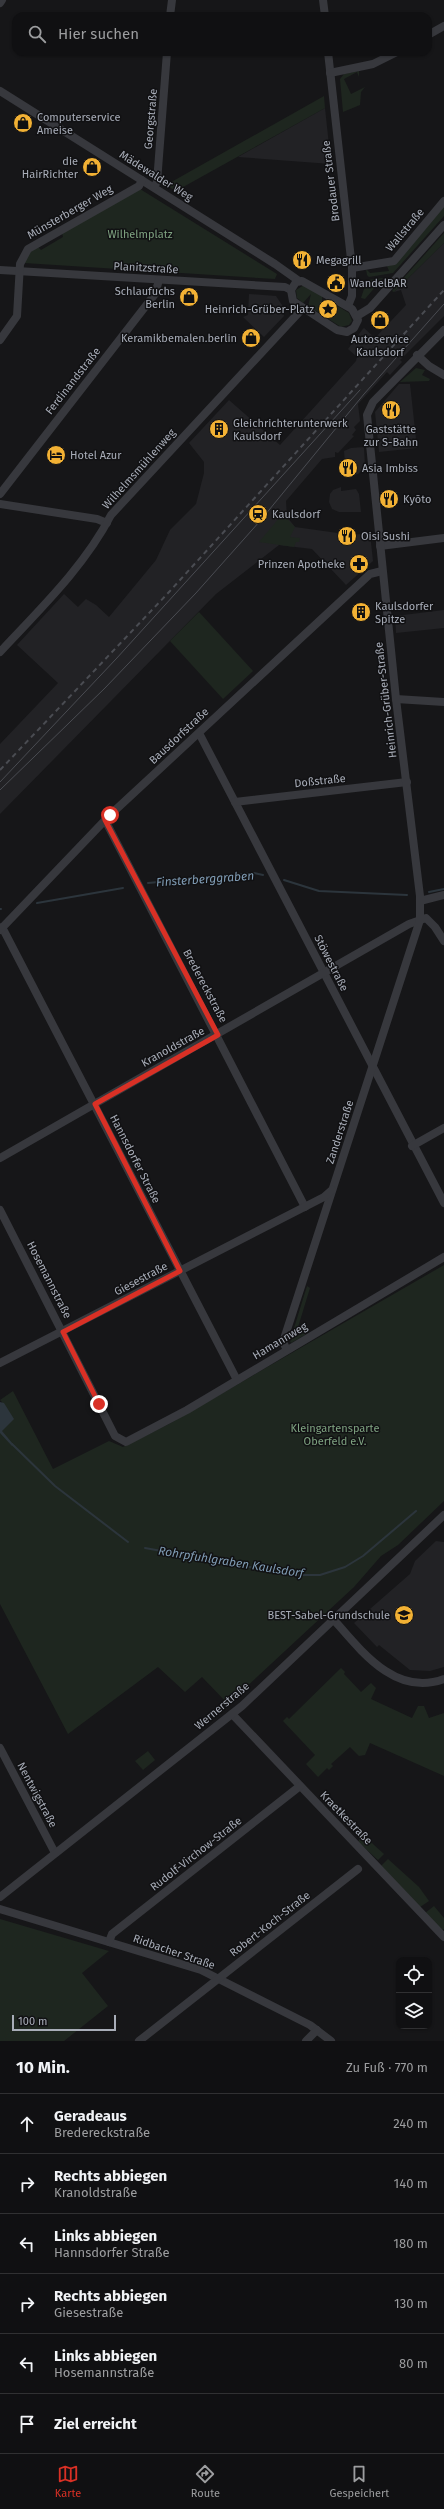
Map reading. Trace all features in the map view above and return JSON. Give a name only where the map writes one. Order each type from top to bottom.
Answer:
[{"type":"street","points":[[170,12],[172,0]]},
{"type":"street","points":[[324,0],[325,12]]},
{"type":"street","points":[[432,33],[444,26]]},
{"type":"street","name":"Georgstraße","points":[[154,187],[157,182],[167,56]]},
{"type":"street","name":"Brodauer Straße","points":[[328,56],[352,268],[352,296],[348,306]]},
{"type":"street","points":[[330,73],[373,64],[389,56]]},
{"type":"street","name":"Mädewalder Weg","points":[[0,90],[276,264],[299,281]]},
{"type":"street","name":"Münsterberger Weg","points":[[0,340],[16,316],[20,262],[28,249],[139,186],[142,180]]},
{"type":"street","name":"Wallstraße","points":[[352,268],[394,262],[444,200]]},
{"type":"street","points":[[357,316],[348,306],[306,282],[299,281],[291,290],[293,301],[342,332],[347,332],[354,328],[357,316],[370,308],[444,225]]},
{"type":"street","name":"Planitzstraße","points":[[0,270],[285,287],[291,290]]},
{"type":"street","name":"Ferdinandstraße","points":[[0,494],[155,294],[158,280]]},
{"type":"street","name":"Wilhelmsmühlenweg","points":[[0,652],[73,573],[111,515],[303,308]]},
{"type":"street","name":"Heinrich-Grüber-Straße","points":[[420,920],[420,901],[382,571],[367,409],[444,330]]},
{"type":"street","points":[[418,355],[429,366],[444,374]]},
{"type":"street","points":[[0,504],[97,519],[107,523]]},
{"type":"street","points":[[380,546],[444,538]]},
{"type":"street","name":"Bausdorfstraße","points":[[1,928],[105,820],[370,574],[382,571]]},
{"type":"street","points":[[396,699],[444,702]]},
{"type":"street","name":"Stöwestraße","points":[[199,733],[412,1146],[444,1203]]},
{"type":"street","name":"Doßstraße","points":[[235,802],[407,782]]},
{"type":"street","name":"Bredereckstraße","points":[[105,820],[218,1035],[305,1207]]},
{"type":"street","points":[[420,901],[444,895]]},
{"type":"street","points":[[420,920],[426,918],[436,927],[444,941]]},
{"type":"street","name":"Kranoldstraße","points":[[0,1158],[218,1035],[409,924],[420,920]]},
{"type":"street","name":"Zanderstraße","points":[[287,1350],[283,1342],[420,920]]},
{"type":"street","name":"Hannsdorfer Straße","points":[[1,928],[95,1104],[237,1380]]},
{"type":"street","points":[[412,1146],[444,1128]]},
{"type":"street","name":"Giesestraße","points":[[0,1363],[305,1207],[324,1197],[332,1190]]},
{"type":"street","name":"Hosemannstraße","points":[[1,1213],[115,1436],[126,1442]]},
{"type":"street","name":"Hamannweg","points":[[126,1442],[187,1410],[444,1257]]},
{"type":"street","name":"Wernerstraße","points":[[0,1897],[232,1714],[442,1520]]},
{"type":"street","points":[[334,1620],[372,1661],[385,1672],[401,1680],[417,1683],[434,1683],[444,1679]]},
{"type":"street","name":"Kraetkestraße","points":[[232,1714],[444,1937]]},
{"type":"street","name":"Nentwigstraße","points":[[0,1748],[56,1853]]},
{"type":"street","name":"Rudolf-Virchow-Straße","points":[[109,1942],[112,1934],[300,1786]]},
{"type":"street","name":"Robert-Koch-Straße","points":[[139,2041],[358,1869]]},
{"type":"street","name":"Ridbacher Straße","points":[[0,1909],[201,1970],[317,2030],[330,2041]]},
{"type":"street","points":[[306,2041],[317,2030]]},
{"type":"shaded area","points":[[325,108],[331,164],[238,157]]},
{"type":"shaded area","points":[[444,243],[444,316],[400,360],[402,362],[390,375],[387,372],[358,404],[360,421],[354,427],[356,430],[352,435],[354,436],[338,453],[335,452],[335,457],[322,459],[286,501],[287,517],[295,527],[352,535],[370,533],[373,561],[346,585],[312,549],[279,545],[216,594],[0,814],[0,744],[58,683],[17,645],[64,594],[78,607],[86,599],[96,605],[109,617],[156,560],[170,530],[196,504],[204,473],[204,462],[189,443],[229,400],[280,445],[356,361],[357,357],[348,349],[362,330],[364,328],[375,338],[406,305],[401,290],[394,292]]},
{"type":"shaded area","points":[[249,294],[276,296],[284,308],[282,309],[284,316],[264,337],[243,317],[248,315]]},
{"type":"shaded area","points":[[399,384],[410,384],[417,448],[379,452],[375,412]]},
{"type":"shaded area","points":[[364,447],[365,467],[358,474],[346,476],[344,451],[351,448]]},
{"type":"shaded area","points":[[341,487],[341,491],[356,489],[359,494],[361,512],[339,512],[332,509],[329,502],[330,494],[333,490]]},
{"type":"shaded area","points":[[444,610],[444,628],[396,633],[395,616]]},
{"type":"shaded area","points":[[0,1402],[4,1403],[14,1419],[2,1431],[13,1444],[12,1446],[0,1433]]},
{"type":"shaded area","name":"BEST-Sabel-Grundschule","points":[[436,1541],[444,1542],[444,1667],[430,1671],[410,1670],[379,1645],[377,1647],[354,1623],[410,1574],[415,1561]]},
{"type":"green space","points":[[359,71],[359,77],[357,72],[344,79],[351,94],[365,87],[361,92],[360,105],[343,112],[340,79],[344,74]]},
{"type":"green space","points":[[324,96],[325,108],[176,191],[166,185]]},
{"type":"green space","name":"Wilhelmplatz","points":[[140,189],[277,274],[275,279],[24,263],[24,256],[38,247],[41,250],[63,237],[62,233]]},
{"type":"green space","points":[[444,205],[444,216],[393,273],[369,277],[367,275],[366,269],[370,273],[389,271],[387,266],[394,264]]},
{"type":"green space","points":[[444,233],[444,243],[394,292],[392,291]]},
{"type":"green space","points":[[383,278],[365,299],[361,298],[367,280]]},
{"type":"green space","points":[[304,285],[322,296],[323,315],[308,306],[311,294],[303,303],[297,298],[296,290]]},
{"type":"green space","points":[[326,299],[349,313],[352,321],[349,325],[341,327],[327,318]]},
{"type":"green space","points":[[416,368],[425,370],[422,375],[430,379],[429,381],[400,382]]},
{"type":"green space","points":[[285,511],[289,521],[295,527],[290,537],[300,538],[299,542],[296,542],[294,547],[259,542]]},
{"type":"green space","points":[[199,612],[253,671],[223,699],[170,641]]},
{"type":"green space","name":"Kleingartensparte Oberfeld e.V.","points":[[444,1265],[444,1501],[398,1545],[381,1556],[354,1587],[228,1704],[202,1677],[185,1692],[158,1667],[68,1734],[0,1604],[0,1432],[2,1402],[0,1400],[13,1391],[53,1469],[109,1441],[123,1447],[169,1424]]},
{"type":"green space","points":[[307,1286],[310,1288],[295,1337],[306,1331],[305,1335],[291,1343],[290,1341]]},
{"type":"green space","points":[[341,1668],[345,1672],[344,1674],[361,1692],[371,1683],[376,1688],[371,1699],[412,1718],[418,1706],[424,1706],[429,1718],[444,1713],[444,1776],[370,1743],[365,1755],[359,1756],[350,1747],[331,1764],[333,1766],[329,1770],[327,1768],[318,1777],[306,1764],[315,1755],[283,1721],[287,1717],[289,1719]]},
{"type":"green space","points":[[148,1751],[155,1760],[143,1770],[135,1761]]},
{"type":"green space","points":[[362,1834],[384,1854],[378,1860],[358,1842]]},
{"type":"green space","points":[[388,1859],[419,1887],[429,1901],[420,1907],[381,1866]]},
{"type":"green space","points":[[434,1906],[444,1918],[444,1929],[442,1930],[425,1913]]},
{"type":"green space","points":[[0,1919],[109,1951],[82,1973],[108,2006],[64,2041],[0,2041]]},
{"type":"waterway","name":"Finsterberggraben","points":[[148,883],[254,873],[263,875]]},
{"type":"waterway","name":"Finsterberggraben","points":[[284,880],[319,891],[407,895]]},
{"type":"waterway","name":"Finsterberggraben","points":[[37,903],[123,888]]},
{"type":"waterway","name":"Finsterberggraben","points":[[429,892],[444,889]]},
{"type":"waterway","name":"Rohrpfuhlgraben Kaulsdorf","points":[[12,1444],[55,1486],[128,1542]]},
{"type":"waterway","name":"Rohrpfuhlgraben Kaulsdorf","points":[[145,1548],[294,1575],[320,1575],[345,1567],[363,1556],[416,1511]]},
{"type":"tram line","points":[[0,790],[105,688],[196,593],[260,521],[364,394],[444,304]]},
{"type":"tram line","points":[[0,782],[116,659],[360,390]]},
{"type":"railway","points":[[0,770],[170,591],[444,290]]},
{"type":"place","name":"Computerservice Ameise","points":[[23,123]]},
{"type":"place","name":"die HairRichter","points":[[92,167]]},
{"type":"place","name":"Megagrill","points":[[302,260]]},
{"type":"place","name":"WandelBAR","points":[[336,283]]},
{"type":"place","name":"Schlaufuchs Berlin","points":[[189,297]]},
{"type":"place","name":"Heinrich-Grüber-Platz","points":[[328,309]]},
{"type":"place","name":"Autoservice Kaulsdorf","points":[[380,320]]},
{"type":"place","name":"Keramikbemalen.berlin","points":[[251,338]]},
{"type":"place","name":"Gaststätte zur S-Bahn","points":[[391,410]]},
{"type":"place","name":"Gleichrichterunterwerk Kaulsdorf","points":[[219,429]]},
{"type":"place","name":"Hotel Azur","points":[[56,455]]},
{"type":"place","name":"Asia Imbiss","points":[[348,468]]},
{"type":"place","name":"Kyōto","points":[[389,499]]},
{"type":"place","name":"Kaulsdorf","points":[[258,514]]},
{"type":"place","name":"Oisi Sushi","points":[[347,536]]},
{"type":"place","name":"Prinzen Apotheke","points":[[359,564]]},
{"type":"place","name":"Kaulsdorfer Spitze","points":[[361,612]]},
{"type":"place","name":"BEST-Sabel-Grundschule","points":[[404,1615]]},
{"type":"route","points":[[99,1404],[63,1332],[180,1271],[95,1104],[218,1035],[105,820],[110,815]]}]
